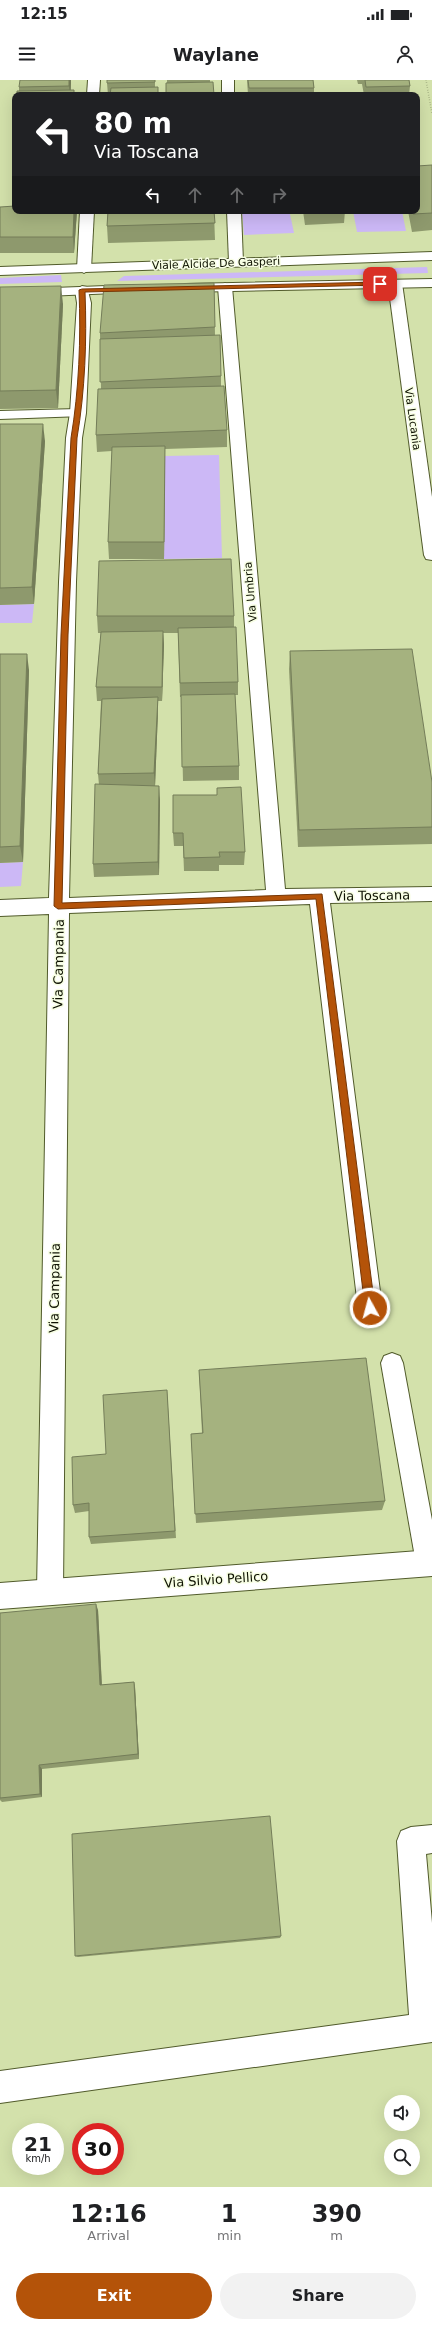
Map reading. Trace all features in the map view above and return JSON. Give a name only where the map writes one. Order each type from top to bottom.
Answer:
[{"type":"street","points":[[93,92],[94,80]]},
{"type":"street","points":[[228,80],[228,92]]},
{"type":"street","points":[[84,269],[87,214]]},
{"type":"street","points":[[234,214],[236,262]]},
{"type":"street","name":"Viale Alcide De Gasperi","points":[[0,271],[432,256]]},
{"type":"street","name":"Via Lucania","points":[[395,283],[432,555]]},
{"type":"street","name":"Viale Alcide De Gasperi","points":[[169,288],[432,283]]},
{"type":"street","name":"Via Umbria","points":[[225,287],[276,897]]},
{"type":"street","name":"Viale Alcide De Gasperi","points":[[0,294],[145,289]]},
{"type":"street","name":"Via Campania","points":[[50,1591],[58,906],[64,635],[74,438],[78,412],[84,303],[82,290]]},
{"type":"street","name":"Via Toscana","points":[[0,908],[276,897],[432,894]]},
{"type":"street","points":[[319,896],[370,1308]]},
{"type":"street","name":"Via Silvio Pellico","points":[[0,1596],[430,1563]]},
{"type":"street","points":[[0,2087],[428,2027],[411,1841],[432,1839]]},
{"type":"lane","points":[[0,415],[78,412]]},
{"type":"lane","points":[[392,1363],[430,1563]]},
{"type":"path","points":[[426,80],[432,114]]},
{"type":"shaded area","points":[[242,214],[290,214],[294,233],[244,235]]},
{"type":"shaded area","points":[[354,214],[403,214],[406,231],[357,232]]},
{"type":"shaded area","points":[[427,267],[428,273],[117,281],[124,276]]},
{"type":"shaded area","points":[[61,275],[62,282],[0,284],[0,278]]},
{"type":"shaded area","points":[[219,455],[222,558],[164,559],[165,456]]},
{"type":"shaded area","points":[[34,604],[32,623],[0,623],[0,605]]},
{"type":"shaded area","points":[[23,862],[21,886],[0,887],[0,863]]},
{"type":"building","points":[[20,80],[69,80],[69,86],[19,87]]},
{"type":"building","points":[[107,80],[155,80],[155,82],[107,83]]},
{"type":"building","points":[[248,80],[313,80],[314,88],[249,88]]},
{"type":"building","points":[[365,80],[409,80],[410,86],[366,87]]},
{"type":"building","points":[[213,82],[214,92],[166,92],[166,83]]},
{"type":"building","points":[[158,87],[158,92],[110,92],[111,88]]},
{"type":"building","points":[[74,90],[74,92],[17,92]]},
{"type":"building","points":[[432,165],[432,213],[420,214],[420,166]]},
{"type":"building","points":[[12,206],[12,214],[74,214],[73,237],[0,237],[0,207]]},
{"type":"building","points":[[108,214],[214,214],[215,223],[107,226]]},
{"type":"building","points":[[214,283],[215,327],[100,333],[104,285]]},
{"type":"building","points":[[61,286],[56,390],[0,391],[0,287]]},
{"type":"building","points":[[220,335],[221,376],[100,382],[100,339]]},
{"type":"building","points":[[224,386],[227,430],[96,435],[98,389]]},
{"type":"building","points":[[0,424],[43,424],[32,587],[0,588]]},
{"type":"building","points":[[165,446],[164,542],[108,542],[112,447]]},
{"type":"building","points":[[231,559],[234,616],[97,616],[99,561]]},
{"type":"building","points":[[236,627],[238,682],[180,683],[178,628]]},
{"type":"building","points":[[163,631],[162,687],[96,687],[101,632]]},
{"type":"building","points":[[412,649],[432,782],[432,827],[299,830],[290,651]]},
{"type":"building","points":[[0,654],[27,654],[20,846],[0,847]]},
{"type":"building","points":[[235,694],[239,766],[182,767],[181,695]]},
{"type":"building","points":[[158,697],[154,773],[98,774],[102,699]]},
{"type":"building","points":[[95,784],[159,786],[158,862],[93,864]]},
{"type":"building","points":[[241,787],[245,852],[219,852],[220,857],[184,858],[183,833],[173,833],[173,795],[217,795],[217,788]]},
{"type":"building","points":[[366,1358],[385,1501],[195,1514],[191,1434],[203,1433],[199,1370]]},
{"type":"building","points":[[167,1390],[175,1531],[89,1537],[89,1503],[73,1505],[72,1457],[106,1454],[103,1395]]},
{"type":"building","points":[[96,1604],[100,1685],[134,1682],[138,1754],[39,1765],[40,1794],[0,1798],[0,1613]]},
{"type":"building","points":[[270,1816],[281,1936],[75,1956],[72,1834]]},
{"type":"route","points":[[370,1308],[319,896],[260,897],[58,906],[64,635],[74,438],[78,412],[84,303],[82,290],[380,284]]}]
